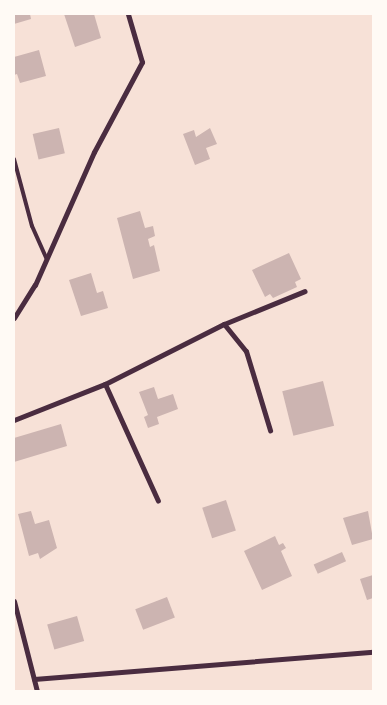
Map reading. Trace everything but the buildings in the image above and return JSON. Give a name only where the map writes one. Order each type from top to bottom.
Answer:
[{"type":"street","points":[[14,318],[35,285],[94,152],[142,62],[128,14]]},
{"type":"street","points":[[14,420],[105,384],[224,324],[305,291]]},
{"type":"street","points":[[224,324],[246,351],[270,430]]},
{"type":"street","points":[[105,384],[158,501]]},
{"type":"street","points":[[14,601],[38,691]]},
{"type":"street","points":[[34,679],[373,652]]},
{"type":"lane","points":[[14,158],[32,226],[46,258]]}]
